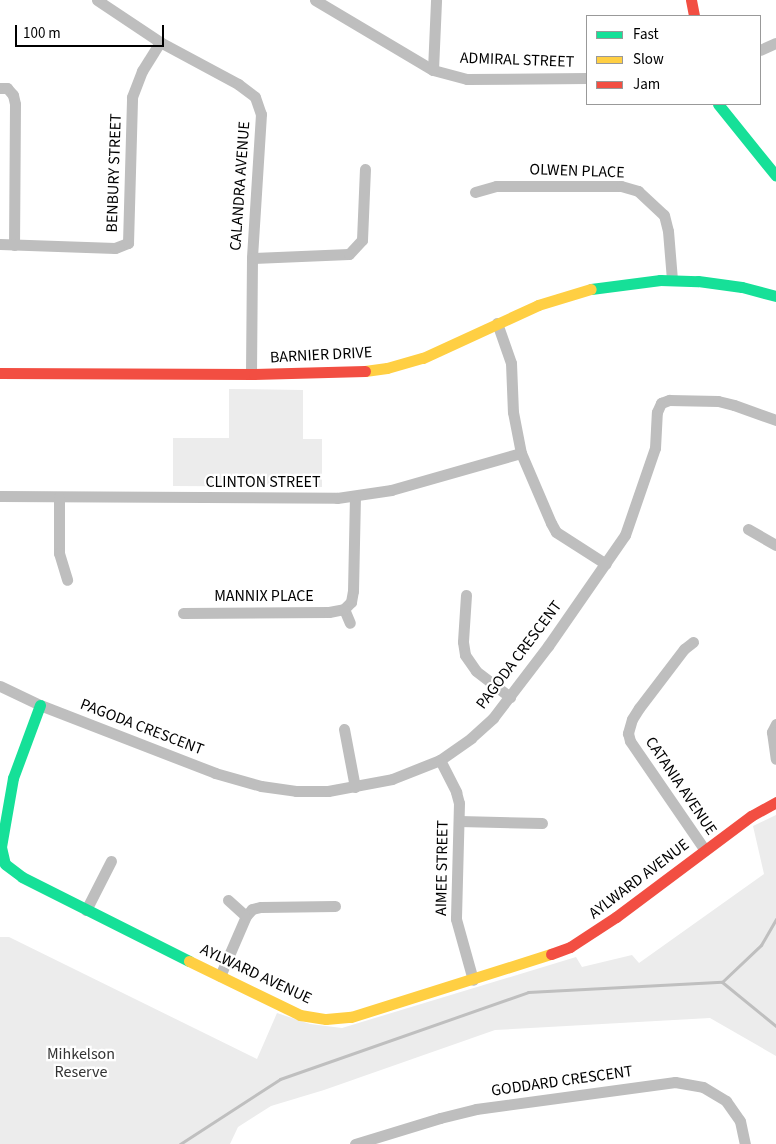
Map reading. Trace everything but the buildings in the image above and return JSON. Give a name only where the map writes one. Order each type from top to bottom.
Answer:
[{"type":"street","name":"CALANDRA AVENUE","points":[[97,0],[160,42],[238,84],[255,98],[261,114],[252,258],[251,374]]},
{"type":"street","name":"ADMIRAL STREET","points":[[315,0],[432,70],[467,79],[586,78]]},
{"type":"street","points":[[432,70],[436,0]]},
{"type":"street","points":[[690,0],[694,15]]},
{"type":"street","name":"BENBURY STREET","points":[[0,244],[115,248],[128,243],[132,97],[142,72],[160,42]]},
{"type":"street","points":[[761,50],[776,42]]},
{"type":"street","points":[[0,88],[7,88],[13,95],[15,104],[14,245]]},
{"type":"street","points":[[719,105],[776,176]]},
{"type":"street","points":[[252,258],[349,254],[362,240],[365,170]]},
{"type":"street","name":"OLWEN PLACE","points":[[475,192],[496,186],[621,186],[638,191],[664,215],[668,231],[672,280]]},
{"type":"street","name":"BARNIER DRIVE","points":[[0,373],[342,374],[387,368],[436,353],[538,304],[585,290],[630,282],[672,280],[727,284],[776,296]]},
{"type":"street","points":[[497,323],[512,363],[513,412],[521,453],[556,532],[606,564]]},
{"type":"street","name":"PAGODA CRESCENT","points":[[0,686],[40,705],[215,773],[246,782],[296,791],[328,791],[392,779],[440,760],[471,738],[493,718],[606,564],[625,534],[648,470],[655,448],[657,412],[661,403],[669,400],[718,401],[776,420]]},
{"type":"street","name":"CLINTON STREET","points":[[0,496],[355,497],[416,484],[521,453]]},
{"type":"street","points":[[59,496],[59,553],[67,580]]},
{"type":"street","points":[[350,623],[344,609],[351,602],[353,592],[355,497]]},
{"type":"street","points":[[748,529],[776,545]]},
{"type":"street","points":[[466,595],[463,642],[465,655],[476,671],[510,697]]},
{"type":"street","name":"MANNIX PLACE","points":[[183,613],[330,612],[344,609]]},
{"type":"street","name":"CATANIA AVENUE","points":[[693,642],[684,649],[639,708],[632,719],[628,733],[630,741],[705,850]]},
{"type":"street","name":"AYLWARD AVENUE","points":[[40,705],[13,778],[2,838],[3,860],[13,872],[86,910],[300,1014],[326,1019],[351,1017],[535,961],[586,938],[750,816],[776,802]]},
{"type":"street","points":[[776,724],[772,732],[776,759]]},
{"type":"street","points":[[344,729],[355,787]]},
{"type":"street","name":"AIMEE STREET","points":[[440,760],[456,792],[459,821],[456,919],[472,980]]},
{"type":"street","points":[[459,821],[542,823]]},
{"type":"street","points":[[86,910],[111,861]]},
{"type":"street","points":[[228,900],[246,916]]},
{"type":"street","points":[[220,976],[246,916],[252,909],[261,907],[335,906]]},
{"type":"street","name":"GODDARD CRESCENT","points":[[355,1144],[476,1109],[676,1082],[703,1087],[726,1101],[740,1121],[745,1144]]},
{"type":"green space","points":[[229,389],[303,390],[303,439],[322,439],[322,487],[173,486],[173,438],[229,438]]},
{"type":"green space","name":"Mihkelson Reserve","points":[[776,815],[776,1056],[710,1018],[495,1030],[324,1090],[271,1106],[238,1127],[230,1144],[0,1144],[0,937],[9,937],[257,1059],[277,1013],[310,1024],[342,1028],[576,957],[582,967],[632,955],[639,963],[764,874],[753,826]]},
{"type":"waterway","points":[[180,1144],[280,1079],[528,992],[722,982],[761,945],[776,919]]},
{"type":"waterway","points":[[722,982],[776,1026]]},
{"type":"traffic: fast","points":[[719,105],[776,176]]},
{"type":"traffic: fast","points":[[591,289],[660,280],[698,281],[742,287],[776,296]]},
{"type":"traffic: fast","points":[[40,705],[13,778],[1,847],[5,864],[22,877],[189,961]]},
{"type":"traffic: slow","points":[[365,371],[387,368],[423,358],[538,305],[591,289]]},
{"type":"traffic: slow","points":[[189,961],[300,1015],[326,1019],[351,1017],[551,954]]},
{"type":"traffic: jam","points":[[691,0],[694,15]]},
{"type":"traffic: jam","points":[[0,373],[254,374],[365,371]]},
{"type":"traffic: jam","points":[[551,954],[570,947],[616,917],[751,816],[776,802]]}]
